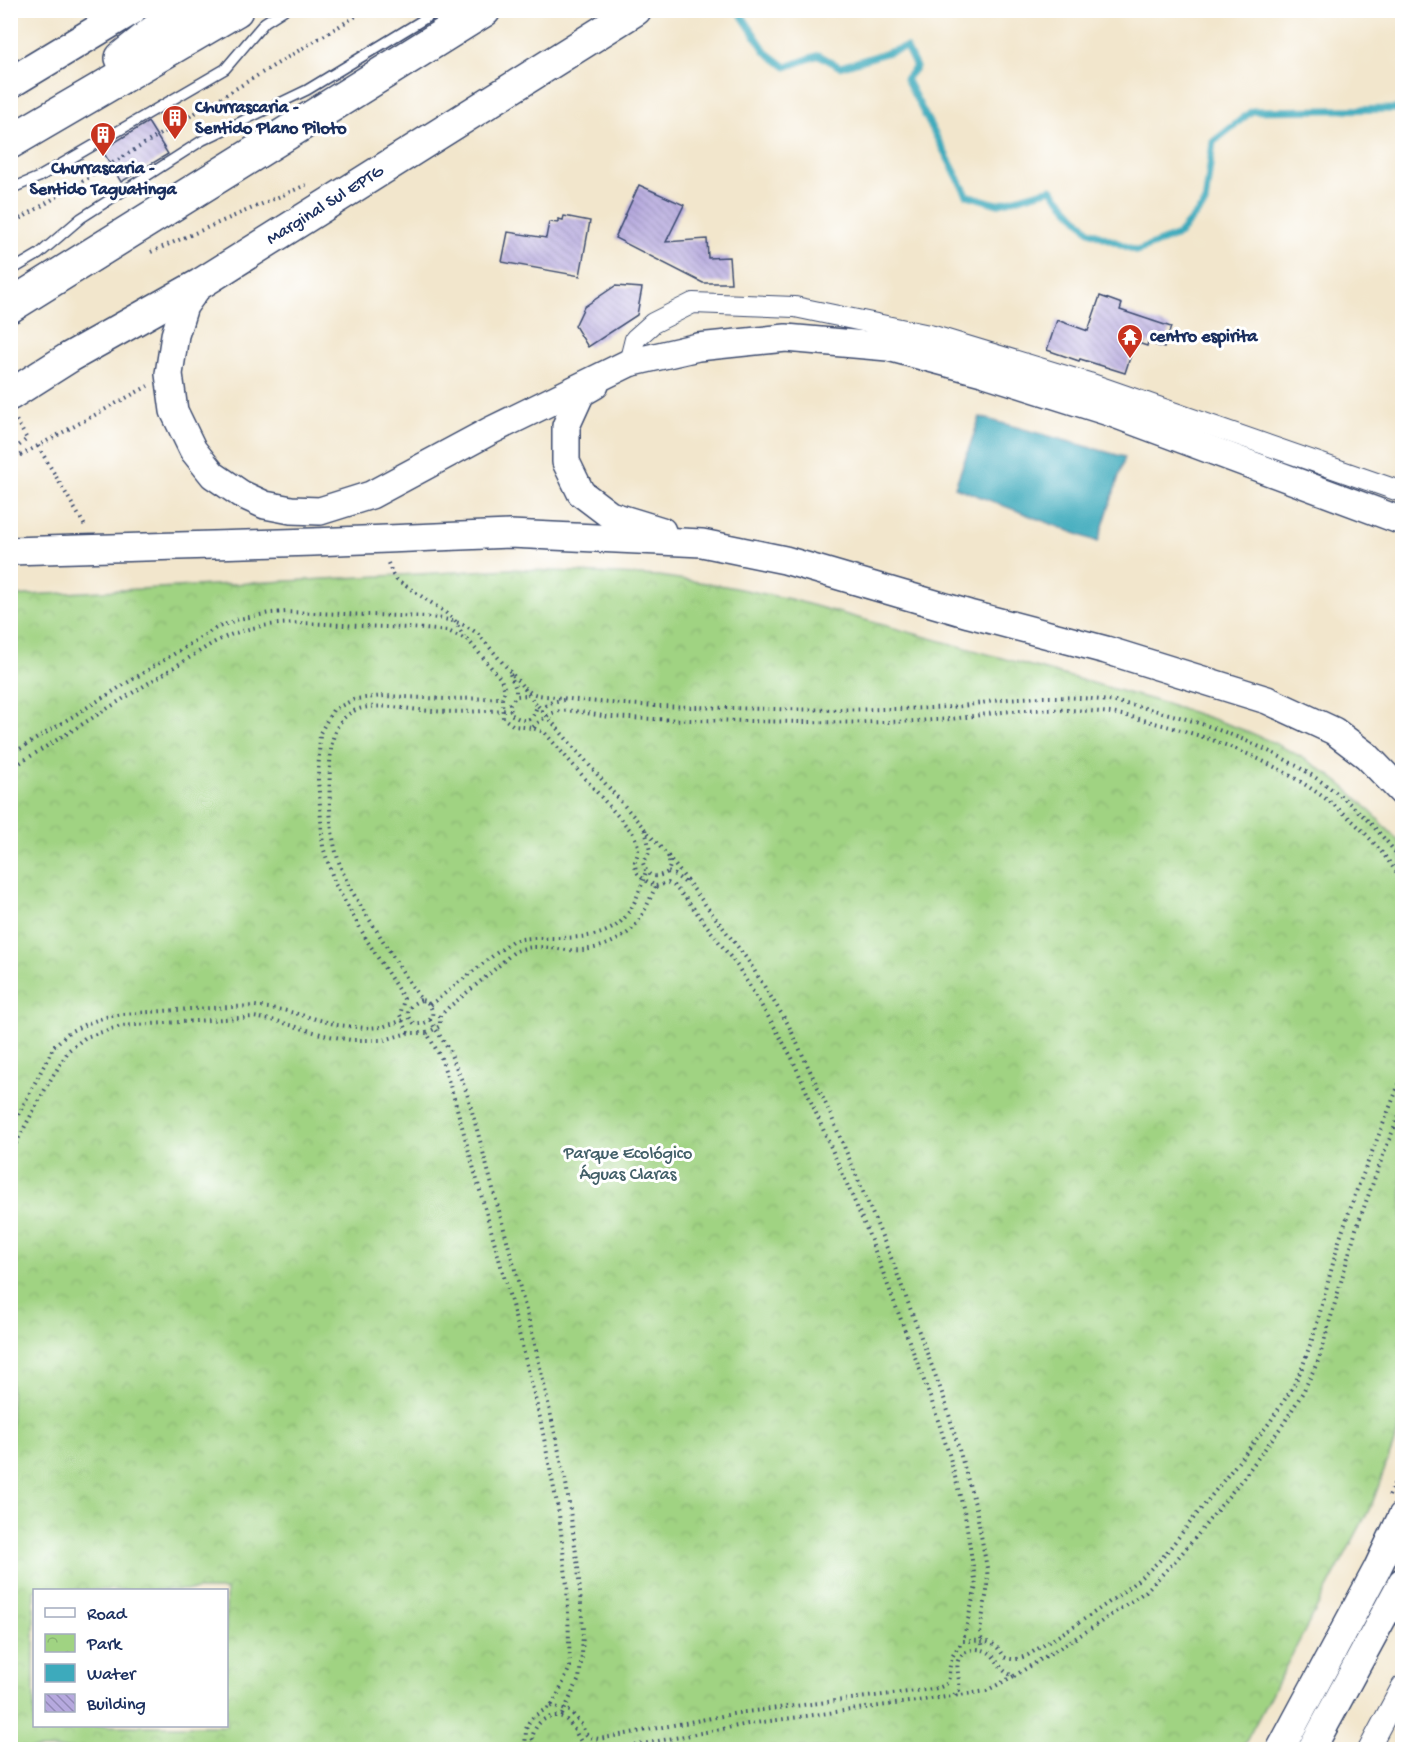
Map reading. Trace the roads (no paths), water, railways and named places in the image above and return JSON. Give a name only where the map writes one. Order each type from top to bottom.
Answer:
[{"type":"highway","points":[[19,137],[182,10]]},
{"type":"highway","points":[[19,137],[236,10]]},
{"type":"highway","points":[[10,306],[484,10]]},
{"type":"main road","points":[[10,83],[131,10]]},
{"type":"main road","name":"Marginal Sul EPTG","points":[[10,395],[70,357],[200,284],[636,10]]},
{"type":"street","points":[[200,284],[184,306],[175,335],[169,374],[174,411],[194,450],[213,475],[241,494],[265,505],[291,510],[320,511],[371,495],[490,431],[629,363],[698,347],[786,338],[888,347],[982,372],[1109,412],[1402,521]]},
{"type":"street","points":[[1402,492],[1089,383],[934,336],[795,308],[693,303],[653,323],[635,339],[629,363],[581,393],[566,426],[566,462],[581,493],[610,515],[702,543],[785,560],[969,614],[1106,650],[1267,700],[1334,730],[1367,756],[1402,792]]},
{"type":"street","points":[[10,551],[510,534],[702,543]]},
{"type":"street","points":[[1280,1749],[1377,1569],[1402,1516]]},
{"type":"street","points":[[1311,1749],[1402,1582]]},
{"type":"street","points":[[1368,1749],[1402,1686]]},
{"type":"lane","points":[[10,189],[39,177],[225,69],[265,22],[284,10]]},
{"type":"lane","points":[[10,271],[39,254],[81,218],[203,140],[307,90],[439,10]]},
{"type":"water","points":[[980,417],[1125,457],[1098,542],[955,487]]},
{"type":"waterway","points":[[738,10],[766,52],[786,67],[819,55],[840,67],[906,47],[916,67],[906,79],[967,195],[997,204],[1051,189],[1089,231],[1137,251],[1178,235],[1205,204],[1213,142],[1252,111],[1402,109]]},
{"type":"place","name":"Churrascaria - Sentido Plano Piloto","points":[[175,141]]},
{"type":"place","name":"Churrascaria - Sentido Taguatinga","points":[[103,158]]},
{"type":"place","name":"centro espirita","points":[[1130,360]]},
{"type":"park label","name":"Parque Ecológico Águas Claras","points":[[628,1164]]}]
